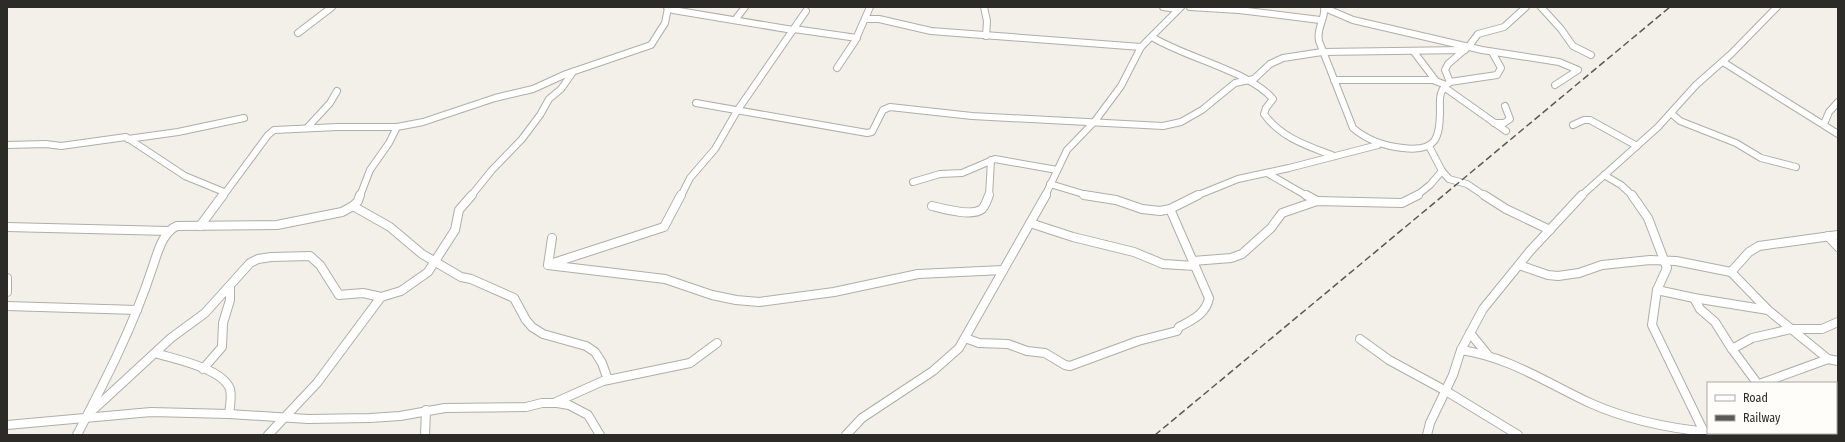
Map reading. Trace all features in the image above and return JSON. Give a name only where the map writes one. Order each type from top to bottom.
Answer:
[{"type":"street","points":[[298,33],[332,7]]},
{"type":"street","points":[[200,226],[224,192],[274,130],[396,127],[423,122],[462,108],[484,103],[495,98],[533,89],[573,72],[651,45],[665,23],[667,7],[679,11],[794,30],[857,38]]},
{"type":"street","points":[[735,20],[745,7]]},
{"type":"street","points":[[837,68],[857,38],[870,7]]},
{"type":"street","points":[[984,7],[987,21],[986,36]]},
{"type":"street","points":[[1163,7],[1180,8]]},
{"type":"street","points":[[1190,7],[1239,10],[1322,19],[1336,11]]},
{"type":"street","points":[[1492,52],[1501,68],[1497,75],[1447,85],[1440,94],[1438,136],[1430,148],[1422,150],[1408,150],[1378,145],[1360,135],[1353,128],[1322,52],[1317,31],[1325,7],[1353,20],[1467,48],[1559,62],[1578,70],[1554,85]]},
{"type":"street","points":[[1447,85],[1445,73],[1446,67],[1467,48],[1478,34],[1504,27],[1526,7]]},
{"type":"street","points":[[1541,7],[1561,29],[1573,46],[1591,55]]},
{"type":"street","points":[[1427,435],[1430,423],[1446,391],[1461,350],[1491,298],[1588,188],[1637,146],[1777,7]]},
{"type":"street","points":[[846,435],[862,418],[949,359],[959,348],[1030,223],[1067,150],[1093,122],[1125,81],[1141,47],[1180,8]]},
{"type":"street","points":[[548,265],[664,227],[690,178],[715,149],[736,111],[806,11]]},
{"type":"street","points":[[865,19],[879,19],[931,31],[1141,47]]},
{"type":"street","points":[[1152,36],[1167,46],[1249,80],[1267,92],[1273,99],[1273,101],[1266,108],[1264,114],[1272,126],[1302,142],[1334,156]]},
{"type":"street","points":[[696,103],[867,133],[872,132],[883,110],[890,107],[972,116],[1029,118],[1150,126],[1172,125],[1181,122],[1202,110],[1217,96],[1235,83],[1258,77],[1270,64],[1277,60],[1322,52],[1414,52],[1436,49],[1467,48]]},
{"type":"street","points":[[1414,52],[1430,69],[1436,81]]},
{"type":"street","points":[[1723,62],[1838,134]]},
{"type":"street","points":[[89,414],[171,338],[205,313],[253,261],[271,257],[304,255],[313,257],[320,265],[339,295],[363,294],[381,297],[401,291],[428,272],[455,230],[459,210],[492,170],[522,139],[540,115],[548,99],[561,89],[573,72]]},
{"type":"street","points":[[1334,80],[1436,81],[1447,85],[1506,131]]},
{"type":"street","points":[[307,128],[330,103],[337,90]]},
{"type":"street","points":[[1824,124],[1832,107],[1838,102]]},
{"type":"street","points":[[1494,123],[1504,122],[1510,119],[1505,106]]},
{"type":"street","points":[[1671,113],[1680,121],[1736,143],[1761,158],[1796,167]]},
{"type":"street","points":[[128,139],[178,132],[244,118]]},
{"type":"street","points":[[1573,125],[1584,120],[1590,120],[1615,136],[1637,146]]},
{"type":"street","points":[[77,435],[89,414],[137,310],[160,250],[172,227],[277,225],[331,215],[353,206],[358,201],[370,170],[389,143],[396,127]]},
{"type":"street","points":[[7,145],[46,144],[60,146],[122,137],[128,139],[178,172],[211,188],[224,192]]},
{"type":"street","points":[[1050,184],[1081,194],[1116,200],[1152,212],[1170,209],[1182,201],[1221,185],[1378,145]]},
{"type":"street","points":[[1430,148],[1442,172],[1449,179],[1467,184],[1506,209],[1550,230]]},
{"type":"street","points":[[912,182],[940,174],[962,173],[974,169],[991,160],[1002,159],[1057,170]]},
{"type":"street","points":[[932,206],[970,213],[982,210],[986,206],[988,198],[991,160]]},
{"type":"street","points":[[1030,223],[1067,235],[1134,252],[1163,264],[1180,266],[1231,258],[1242,254],[1271,228],[1276,219],[1282,213],[1317,201],[1402,203],[1410,201],[1436,180],[1442,172]]},
{"type":"street","points":[[1268,173],[1317,201]]},
{"type":"street","points":[[1604,174],[1622,185],[1635,197],[1650,222],[1666,268],[1657,290],[1652,325],[1706,432]]},
{"type":"street","points":[[353,206],[390,227],[411,246],[461,277],[471,279],[514,298],[519,302],[525,319],[542,333],[573,340],[588,347],[604,364],[608,380]]},
{"type":"street","points":[[965,338],[980,342],[1008,344],[1027,351],[1044,353],[1065,365],[1074,365],[1138,341],[1177,331],[1179,327],[1201,314],[1208,306],[1209,298],[1170,209]]},
{"type":"street","points":[[7,227],[169,231]]},
{"type":"street","points":[[1732,272],[1749,252],[1759,246],[1838,235]]},
{"type":"street","points":[[1828,236],[1838,247]]},
{"type":"street","points":[[548,265],[552,238]]},
{"type":"street","points":[[1519,265],[1548,275],[1568,276],[1602,265],[1664,260],[1732,272],[1768,310],[1791,330],[1828,359],[1838,361]]},
{"type":"street","points":[[548,265],[665,279],[712,295],[736,300],[759,302],[802,295],[834,292],[918,274],[1003,270]]},
{"type":"street","points":[[7,278],[7,292]]},
{"type":"street","points":[[203,369],[222,347],[223,323],[230,300],[230,287]]},
{"type":"street","points":[[1657,290],[1694,298],[1768,310]]},
{"type":"street","points":[[268,435],[317,382],[381,297]]},
{"type":"street","points":[[1694,298],[1700,309],[1715,322],[1732,349],[1756,382]]},
{"type":"street","points":[[7,306],[137,310]]},
{"type":"street","points":[[1732,349],[1752,338],[1791,330],[1822,329],[1838,322]]},
{"type":"street","points":[[1470,333],[1487,355]]},
{"type":"street","points":[[1360,339],[1388,360],[1446,391],[1518,435]]},
{"type":"street","points":[[554,403],[587,387],[608,380],[690,363],[717,343]]},
{"type":"street","points":[[1461,350],[1487,355],[1523,370],[1590,403],[1630,419],[1680,430],[1706,432]]},
{"type":"street","points":[[155,353],[219,376],[229,387],[231,392],[229,414]]},
{"type":"street","points":[[1765,382],[1828,359]]},
{"type":"street","points":[[7,425],[89,414],[152,412],[229,414],[308,419],[370,418],[400,416],[426,410],[445,408],[526,407],[542,403],[554,403],[569,405],[581,410],[588,415],[600,435]]},
{"type":"street","points":[[424,435],[426,410]]},
{"type":"street","points":[[1747,434],[1778,434]]},
{"type":"railway","points":[[1155,435],[1670,7]]}]
